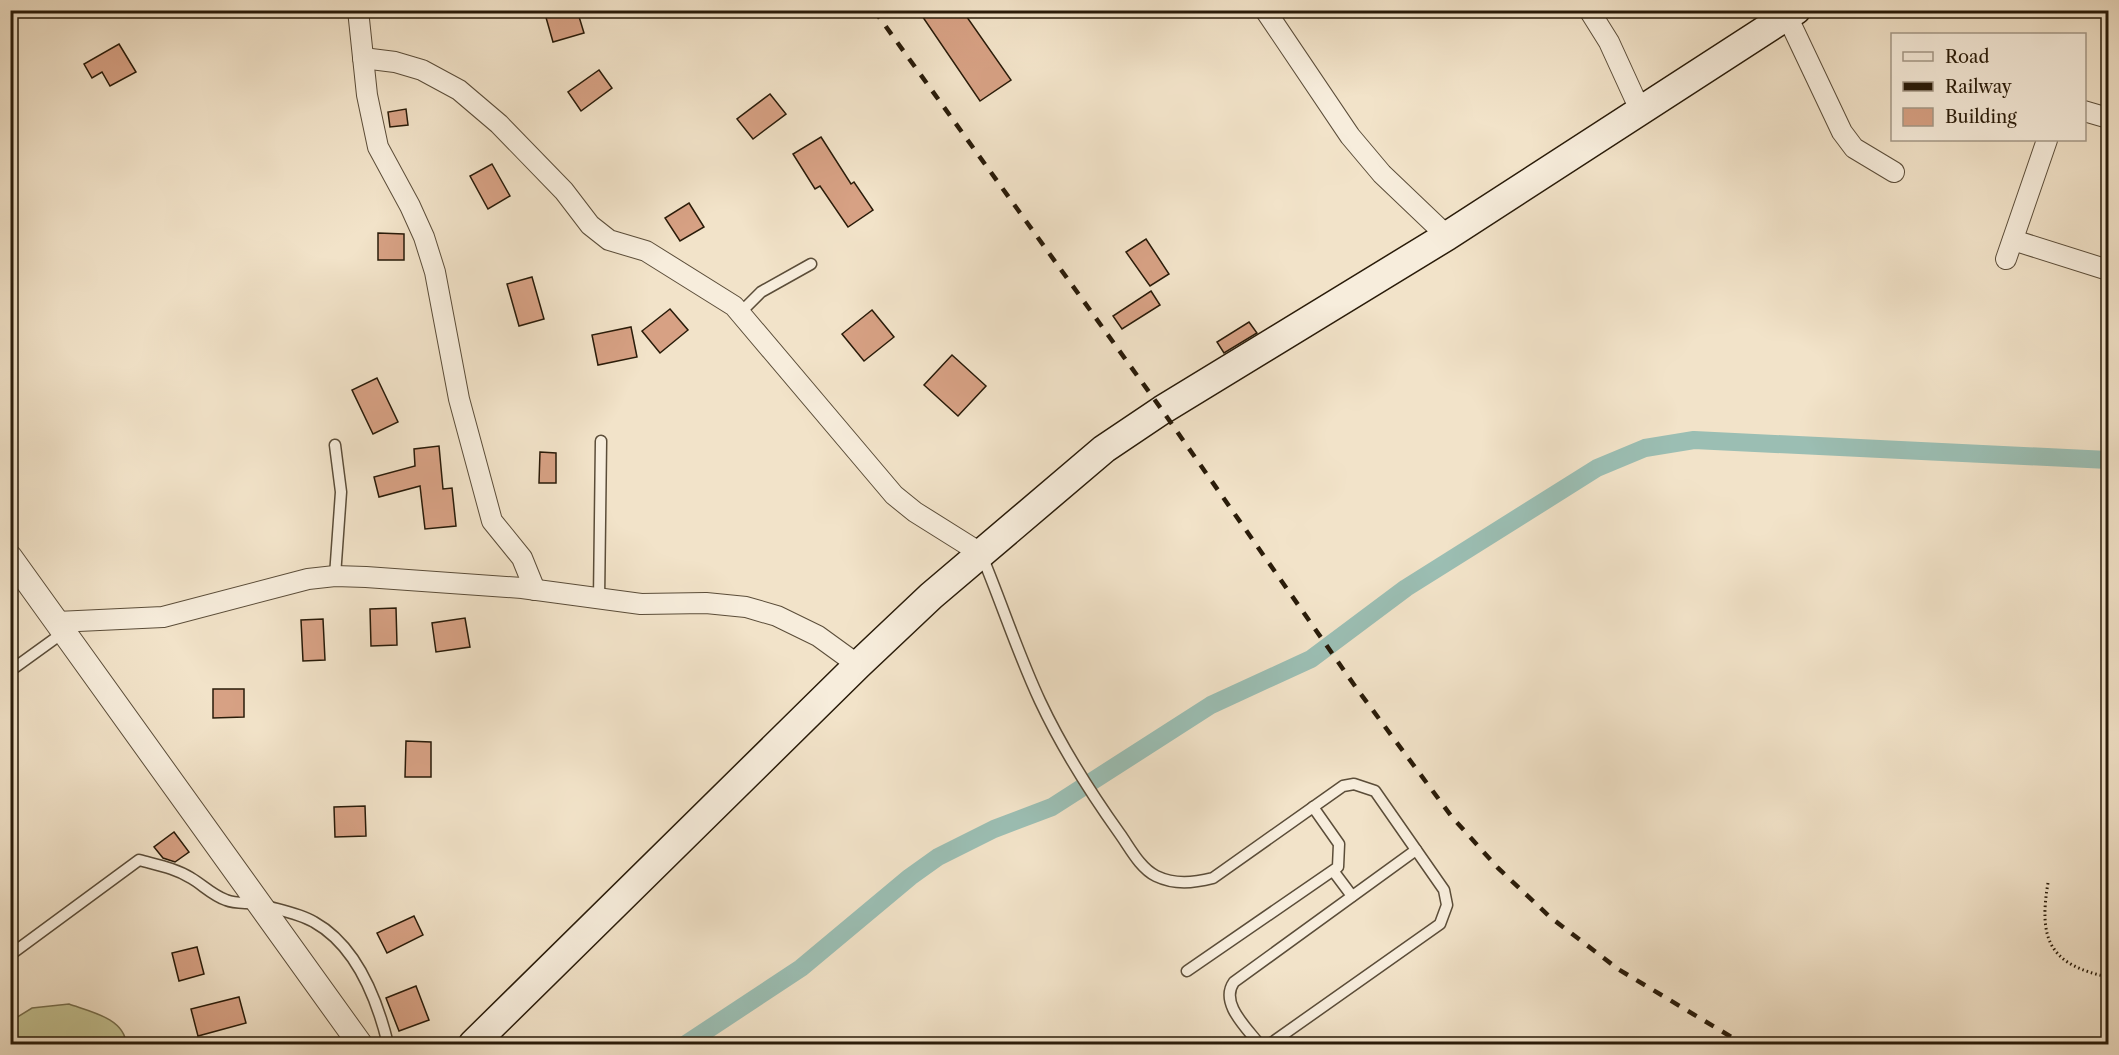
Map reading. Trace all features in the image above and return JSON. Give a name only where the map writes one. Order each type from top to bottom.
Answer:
[{"type":"main road","points":[[473,1044],[931,596],[1104,449],[1162,410],[1448,236],[1641,112],[1790,12]]},
{"type":"street","points":[[358,10],[367,95],[378,147],[410,206],[424,237],[435,272],[459,399],[492,521],[522,558],[535,590]]},
{"type":"street","points":[[1265,10],[1350,136],[1382,174],[1448,236]]},
{"type":"street","points":[[1589,10],[1609,42],[1641,112]]},
{"type":"street","points":[[1790,12],[1842,132],[1854,147],[1894,172]]},
{"type":"street","points":[[363,58],[395,62],[422,69],[459,90],[499,124],[564,191],[590,225],[609,240],[646,251],[740,313],[894,495],[915,512],[982,554]]},
{"type":"street","points":[[2086,111],[2109,118]]},
{"type":"street","points":[[2047,141],[2009,249],[2109,270]]},
{"type":"street","points":[[10,557],[360,1044]]},
{"type":"street","points":[[61,627],[163,617],[308,579],[335,576],[535,590],[641,604],[706,603],[746,607],[777,616],[818,636],[858,665]]},
{"type":"lane","points":[[740,313],[761,292],[811,264]]},
{"type":"lane","points":[[599,600],[601,441]]},
{"type":"lane","points":[[334,445],[341,492],[335,576]]},
{"type":"lane","points":[[982,554],[1040,700],[1096,800],[1141,864],[1154,875],[1172,882],[1193,883],[1213,878],[1343,786],[1354,784],[1375,791],[1446,897],[1447,912],[1440,924],[1270,1044]]},
{"type":"lane","points":[[10,671],[61,627]]},
{"type":"lane","points":[[1187,971],[1334,872],[1340,862],[1339,844],[1312,807]]},
{"type":"lane","points":[[1259,1044],[1231,1004],[1231,987],[1416,850]]},
{"type":"lane","points":[[10,955],[139,860],[166,867],[192,878],[210,893],[228,901],[258,903],[312,920],[327,930],[342,945],[370,986],[388,1044]]},
{"type":"lane","points":[[1334,872],[1352,896]]},
{"type":"path","points":[[2048,883],[2044,902],[2047,930],[2052,947],[2065,962],[2083,971],[2109,977]]},
{"type":"shaded area","points":[[69,1004],[113,1022],[124,1035],[126,1044],[11,1044],[11,1021],[32,1008]]},
{"type":"building","points":[[558,10],[577,10],[584,33],[553,42],[545,14]]},
{"type":"building","points":[[918,10],[962,10],[1011,80],[980,101]]},
{"type":"building","points":[[119,44],[136,72],[110,86],[102,72],[92,78],[84,64]]},
{"type":"building","points":[[599,70],[612,88],[581,111],[568,92]]},
{"type":"building","points":[[770,94],[786,114],[753,139],[737,119]]},
{"type":"building","points":[[406,109],[408,125],[390,127],[388,112]]},
{"type":"building","points":[[821,137],[851,184],[854,182],[873,210],[848,227],[820,186],[815,189],[793,154]]},
{"type":"building","points":[[492,164],[510,196],[488,209],[470,176]]},
{"type":"building","points":[[689,203],[704,227],[680,241],[665,218]]},
{"type":"building","points":[[378,233],[404,234],[404,260],[378,260]]},
{"type":"building","points":[[1146,239],[1169,274],[1150,286],[1126,252]]},
{"type":"building","points":[[532,277],[544,319],[519,326],[507,284]]},
{"type":"building","points":[[1151,291],[1160,305],[1122,329],[1113,316]]},
{"type":"building","points":[[670,309],[688,330],[660,353],[642,331]]},
{"type":"building","points":[[872,310],[894,337],[864,361],[842,334]]},
{"type":"building","points":[[1249,322],[1257,333],[1224,353],[1217,342]]},
{"type":"building","points":[[631,327],[637,357],[598,365],[592,335]]},
{"type":"building","points":[[952,355],[986,386],[958,416],[924,385]]},
{"type":"building","points":[[377,378],[398,422],[373,434],[352,390]]},
{"type":"building","points":[[439,446],[443,489],[452,488],[456,526],[425,529],[420,486],[379,497],[374,477],[415,466],[414,449]]},
{"type":"building","points":[[540,452],[556,453],[556,483],[539,483]]},
{"type":"building","points":[[396,608],[397,645],[371,646],[370,609]]},
{"type":"building","points":[[465,618],[470,647],[436,652],[432,623]]},
{"type":"building","points":[[323,619],[325,660],[303,661],[301,620]]},
{"type":"building","points":[[213,689],[244,689],[244,717],[213,718]]},
{"type":"building","points":[[406,741],[431,742],[431,777],[405,777]]},
{"type":"building","points":[[365,806],[366,836],[335,837],[334,807]]},
{"type":"building","points":[[174,832],[189,852],[175,862],[163,858],[154,847]]},
{"type":"building","points":[[414,916],[423,935],[387,953],[377,933]]},
{"type":"building","points":[[197,947],[204,974],[179,981],[172,953]]},
{"type":"building","points":[[416,986],[429,1020],[399,1031],[386,998]]},
{"type":"building","points":[[239,997],[246,1023],[198,1036],[191,1009]]},
{"type":"waterway","points":[[686,1044],[801,968],[910,877],[938,857],[994,829],[1052,807],[1211,705],[1311,659],[1406,588],[1597,468],[1645,448],[1694,440],[2108,460]]},
{"type":"railway","points":[[874,10],[1162,410],[1357,689],[1452,817],[1498,868],[1550,917],[1618,969],[1743,1044]]}]
